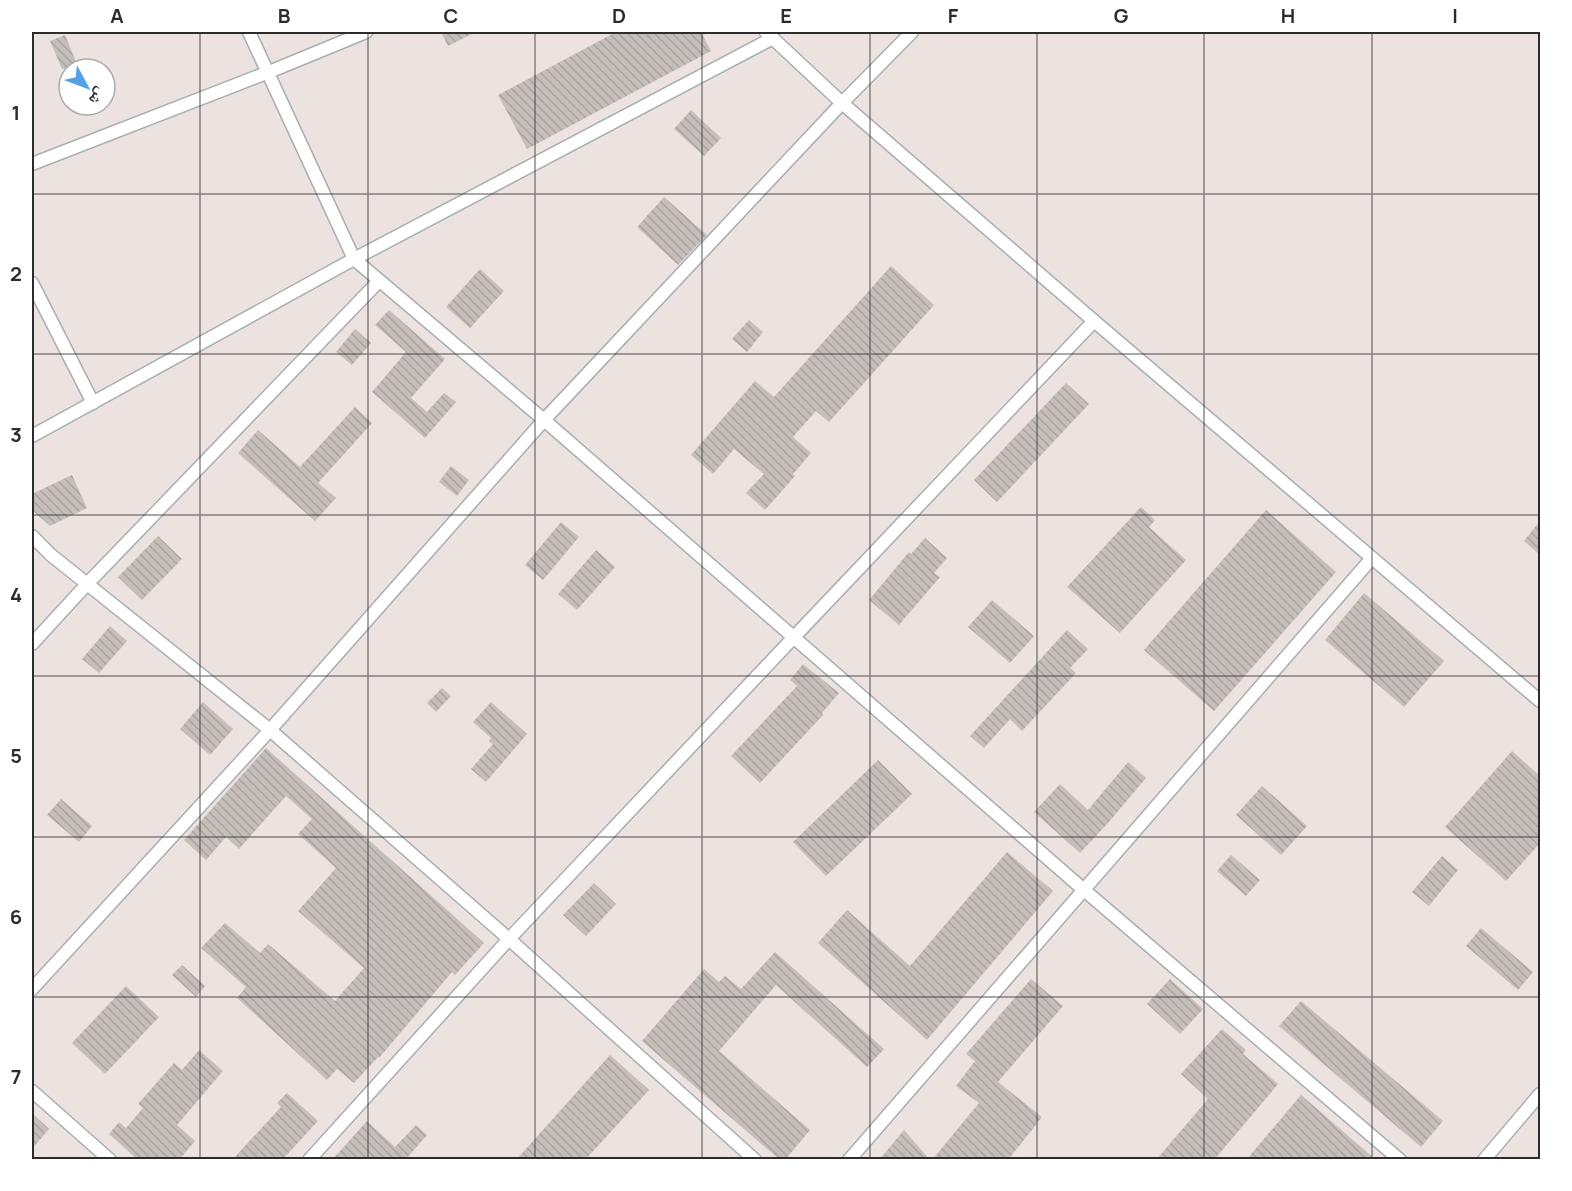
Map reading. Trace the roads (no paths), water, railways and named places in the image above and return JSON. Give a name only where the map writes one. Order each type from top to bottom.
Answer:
[{"type":"street","points":[[249,32],[354,260],[544,420],[1084,890],[1400,1160]]},
{"type":"street","points":[[32,164],[366,32]]},
{"type":"street","points":[[32,989],[270,730],[544,420],[842,103],[912,32]]},
{"type":"street","points":[[32,436],[770,34],[842,103],[1540,701]]},
{"type":"street","points":[[32,644],[379,282]]},
{"type":"street","points":[[32,283],[93,403]]},
{"type":"street","points":[[309,1160],[509,939],[1094,321]]},
{"type":"street","points":[[32,536],[51,555],[270,730],[509,939],[755,1160]]},
{"type":"street","points":[[849,1160],[1372,558]]},
{"type":"street","points":[[32,1091],[110,1160]]},
{"type":"street","points":[[1484,1160],[1540,1094]]}]
